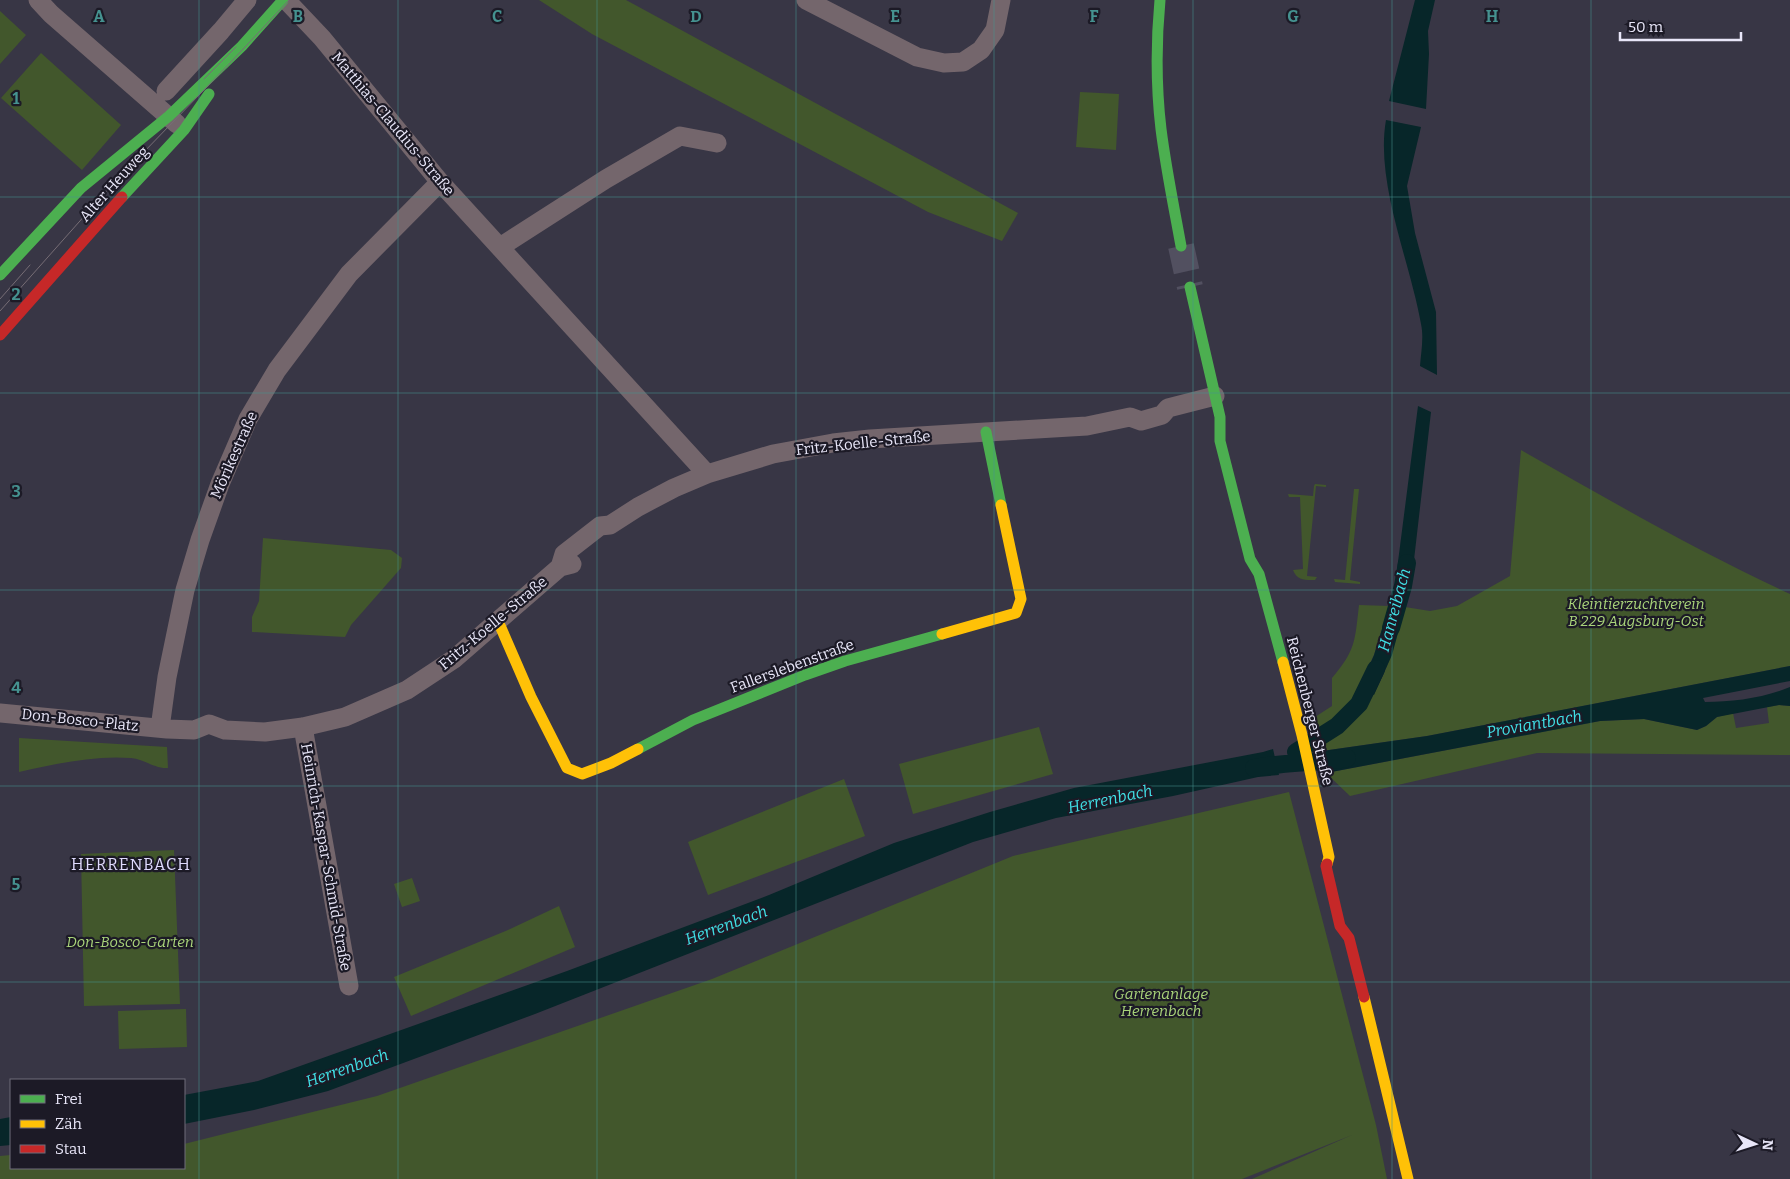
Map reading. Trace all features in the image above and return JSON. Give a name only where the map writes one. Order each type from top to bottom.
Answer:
[{"type":"street","points":[[38,0],[51,14],[184,130]]},
{"type":"street","points":[[166,91],[247,0]]},
{"type":"street","name":"Alter Heuweg","points":[[0,275],[81,188],[169,116],[242,46],[285,0]]},
{"type":"street","name":"Matthias-Claudius-Straße","points":[[285,0],[322,38],[440,182],[707,474]]},
{"type":"street","points":[[806,0],[917,57],[944,63],[963,62],[981,50],[995,30],[1001,0]]},
{"type":"street","points":[[1160,0],[1157,40],[1157,92],[1167,171],[1181,246]]},
{"type":"street","points":[[221,31],[242,46]]},
{"type":"street","name":"Alter Heuweg","points":[[0,335],[111,208],[184,130],[242,46]]},
{"type":"street","points":[[500,247],[606,179],[680,136],[717,143]]},
{"type":"street","name":"Mörikestraße","points":[[160,728],[167,677],[179,619],[200,540],[220,484],[248,419],[278,370],[349,274],[440,182]]},
{"type":"street","name":"Reichenberger Straße","points":[[1190,287],[1220,417],[1219,439],[1224,460],[1250,559],[1259,574],[1302,735],[1333,861],[1326,866],[1340,926],[1349,938],[1408,1179]]},
{"type":"street","name":"Fritz-Koelle-Straße","points":[[160,728],[194,730],[209,724],[226,730],[265,732],[303,727],[345,717],[407,690],[454,659],[530,591],[560,567],[572,564],[607,536],[610,525],[638,507],[674,488],[707,474],[773,454],[833,443],[1087,426],[1130,417],[1138,409],[1160,404],[1168,408],[1215,396]]},
{"type":"street","name":"Reichenberger Straße","points":[[1220,417],[1233,435]]},
{"type":"street","name":"Fallerslebenstraße","points":[[498,621],[531,697],[567,768],[582,774],[611,763],[693,720],[805,675],[845,661],[1016,612],[1021,599],[986,432]]},
{"type":"street","name":"Reichenberger Straße","points":[[1259,574],[1263,555]]},
{"type":"street","name":"Don-Bosco-Platz","points":[[0,713],[160,728]]},
{"type":"street","name":"Heinrich-Kaspar-Schmid-Straße","points":[[303,727],[349,986]]},
{"type":"street","name":"Reichenberger Straße","points":[[1349,938],[1352,923]]},
{"type":"green space","points":[[539,0],[626,0],[1018,213],[1002,241],[928,212],[592,34]]},
{"type":"green space","points":[[0,11],[26,35],[0,64]]},
{"type":"green space","points":[[41,53],[121,125],[82,170],[1,98]]},
{"type":"green space","points":[[1080,92],[1119,94],[1116,150],[1076,147]]},
{"type":"green space","name":"Kleintierzuchtverein B 229 Augsburg-Ost","points":[[1521,450],[1687,543],[1790,594],[1790,666],[1427,736],[1322,751],[1320,744],[1338,735],[1354,721],[1375,692],[1390,659],[1405,607],[1430,611],[1457,606],[1510,576]]},
{"type":"green space","points":[[1315,484],[1326,485],[1326,487],[1316,486],[1307,576],[1317,577],[1315,580],[1305,580],[1299,578],[1293,570],[1303,569],[1300,497],[1289,497],[1288,494],[1313,496]]},
{"type":"green space","points":[[1354,489],[1359,489],[1350,580],[1360,582],[1360,584],[1335,582],[1334,579],[1345,580]]},
{"type":"green space","points":[[263,538],[391,550],[402,558],[401,568],[351,625],[345,637],[252,632],[252,617],[259,601]]},
{"type":"green space","points":[[1359,605],[1389,606],[1374,655],[1352,701],[1337,716],[1317,731],[1315,717],[1332,706],[1332,678],[1346,660],[1353,644]]},
{"type":"green space","points":[[1790,706],[1790,755],[1537,753],[1350,796],[1326,773],[1600,721],[1644,719],[1697,730],[1706,726],[1717,717],[1733,713],[1736,728],[1769,723],[1767,707]]},
{"type":"green space","points":[[1039,727],[1053,774],[913,814],[899,764]]},
{"type":"green space","points":[[19,738],[167,747],[168,768],[136,759],[117,757],[75,761],[19,772]]},
{"type":"green space","points":[[844,779],[865,836],[708,895],[688,842]]},
{"type":"green space","name":"Gartenanlage Herrenbach","points":[[1289,792],[1376,1125],[1387,1179],[1252,1179],[1352,1135],[1242,1179],[0,1179],[0,1156],[10,1155],[10,1169],[185,1169],[185,1144],[377,1096],[712,979],[1013,856]]},
{"type":"green space","name":"Don-Bosco-Garten","points":[[174,850],[180,1004],[84,1006],[81,854]]},
{"type":"green space","points":[[412,878],[420,901],[402,907],[394,884]]},
{"type":"green space","points":[[559,906],[575,947],[411,1016],[394,977],[508,930]]},
{"type":"green space","points":[[186,1009],[187,1047],[119,1049],[118,1011]]},
{"type":"water","points":[[1415,0],[1435,0],[1428,31],[1429,54],[1426,109],[1389,101]]},
{"type":"water","points":[[1386,120],[1421,127],[1407,186],[1415,233],[1436,312],[1437,375],[1420,366],[1422,329],[1395,222],[1385,170],[1384,144]]},
{"type":"water","points":[[1418,406],[1431,412],[1411,586],[1395,585]]},
{"type":"water","points":[[1389,606],[1405,607],[1392,655],[1374,695],[1360,687],[1374,655]]},
{"type":"water","points":[[1790,666],[1790,681],[1703,698],[1705,702],[1737,700],[1759,697],[1790,687],[1790,706],[1779,705],[1717,717],[1706,726],[1697,730],[1644,719],[1600,721],[1326,773],[1322,751],[1427,736]]},
{"type":"water","points":[[1352,701],[1366,708],[1340,733],[1320,744],[1317,731],[1337,716]]},
{"type":"water","name":"Herrenbach","points":[[1273,749],[1279,775],[1258,777],[1173,796],[1056,818],[973,842],[535,1014],[328,1091],[254,1110],[185,1124],[185,1095],[258,1081],[567,971],[769,895],[894,843],[990,812],[1074,788]]},
{"type":"water","points":[[10,1117],[10,1145],[0,1146],[0,1119]]},
{"type":"waterway","name":"Hanreibach","points":[[1391,628],[1403,586],[1407,563]]},
{"type":"waterway","name":"Hanreibach","points":[[1296,752],[1337,726],[1359,704],[1376,669]]},
{"type":"waterway","name":"Proviantbach","points":[[1254,768],[1347,758]]},
{"type":"tunnel","points":[[1181,246],[1190,287]]},
{"type":"tram line","points":[[0,311],[111,186],[289,0]]},
{"type":"tram line","points":[[204,79],[236,47]]},
{"type":"tram line","points":[[0,299],[30,265]]},
{"type":"traffic: fast","points":[[0,275],[81,188],[169,116],[242,46],[283,0]]},
{"type":"traffic: fast","points":[[1160,0],[1157,64],[1159,113],[1165,159],[1181,246]]},
{"type":"traffic: fast","points":[[122,197],[184,130],[209,94]]},
{"type":"traffic: fast","points":[[1190,287],[1220,417],[1220,441],[1250,559],[1259,574],[1283,662]]},
{"type":"traffic: fast","points":[[986,432],[1001,505]]},
{"type":"traffic: fast","points":[[638,749],[693,720],[805,675],[845,661],[942,634]]},
{"type":"traffic: slow","points":[[942,634],[1016,613],[1021,599],[1001,505]]},
{"type":"traffic: slow","points":[[498,621],[531,697],[567,768],[582,774],[611,763],[638,749]]},
{"type":"traffic: slow","points":[[1283,662],[1302,735],[1329,857],[1327,864]]},
{"type":"traffic: slow","points":[[1364,997],[1408,1179]]},
{"type":"traffic: jam","points":[[0,335],[122,197]]},
{"type":"traffic: jam","points":[[1327,864],[1340,926],[1349,938],[1364,997]]},
{"type":"district","name":"HERRENBACH","points":[[131,864]]}]
